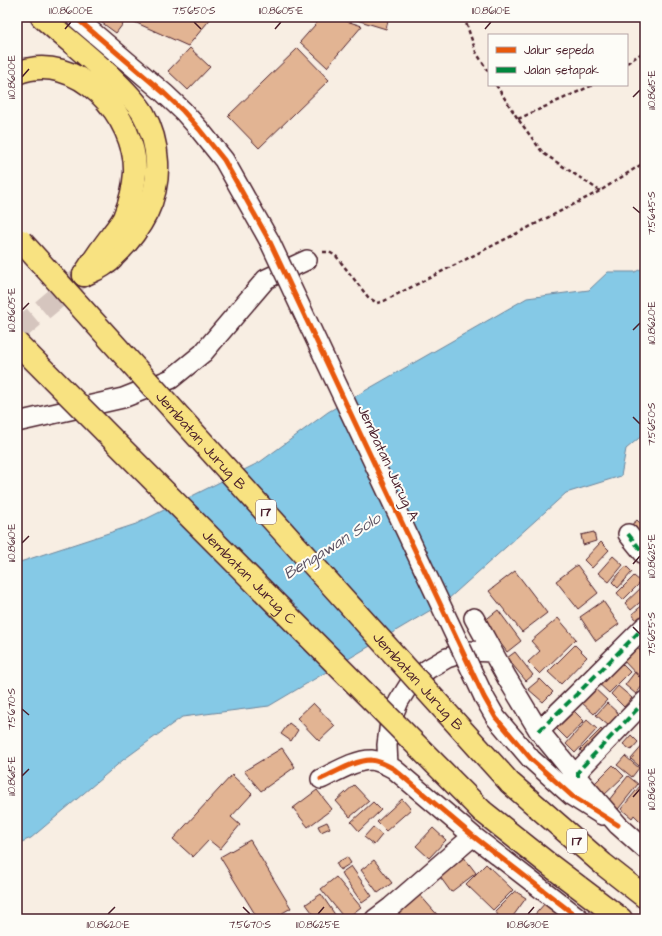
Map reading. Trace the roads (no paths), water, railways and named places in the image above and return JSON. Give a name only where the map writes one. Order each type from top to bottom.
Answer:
[{"type":"main road","points":[[17,73],[23,70],[40,67],[58,70],[73,75],[93,87],[103,96],[118,115],[127,134],[134,155],[135,174],[125,216],[84,275],[106,264],[126,245],[141,225],[153,193],[158,163],[151,130],[142,112],[127,93],[42,17]]},
{"type":"main road","name":"Jembatan Jurug B","points":[[18,241],[510,783],[603,864],[645,897]]},
{"type":"main road","name":"Jembatan Jurug C","points":[[17,343],[482,811],[621,919]]},
{"type":"street","name":"Jembatan Jurug A","points":[[75,17],[183,111],[224,160],[269,240],[484,697],[496,718],[531,759],[572,796],[618,825]]},
{"type":"street","points":[[118,84],[138,71]]},
{"type":"street","points":[[17,422],[123,398],[171,379],[203,353],[266,279],[307,260]]},
{"type":"street","points":[[628,534],[645,555]]},
{"type":"street","points":[[474,618],[492,652],[539,731],[618,825],[645,849]]},
{"type":"street","points":[[539,731],[645,626]]},
{"type":"street","points":[[388,765],[387,745],[390,722],[399,701],[410,685],[428,669],[447,658],[469,651],[492,652]]},
{"type":"street","points":[[578,777],[578,772],[582,767],[645,701]]},
{"type":"street","points":[[321,779],[359,762],[370,760],[388,765],[472,836],[580,919]]},
{"type":"street","points":[[375,919],[397,902],[472,836]]},
{"type":"water","name":"Bengawan Solo","points":[[645,267],[645,433],[626,449],[621,476],[566,493],[446,601],[269,706],[182,717],[123,760],[31,838],[17,844],[17,563],[136,524],[260,462],[328,412],[527,298],[589,290],[608,272],[635,272]]},
{"type":"tunnel","points":[[17,331],[84,275]]}]
